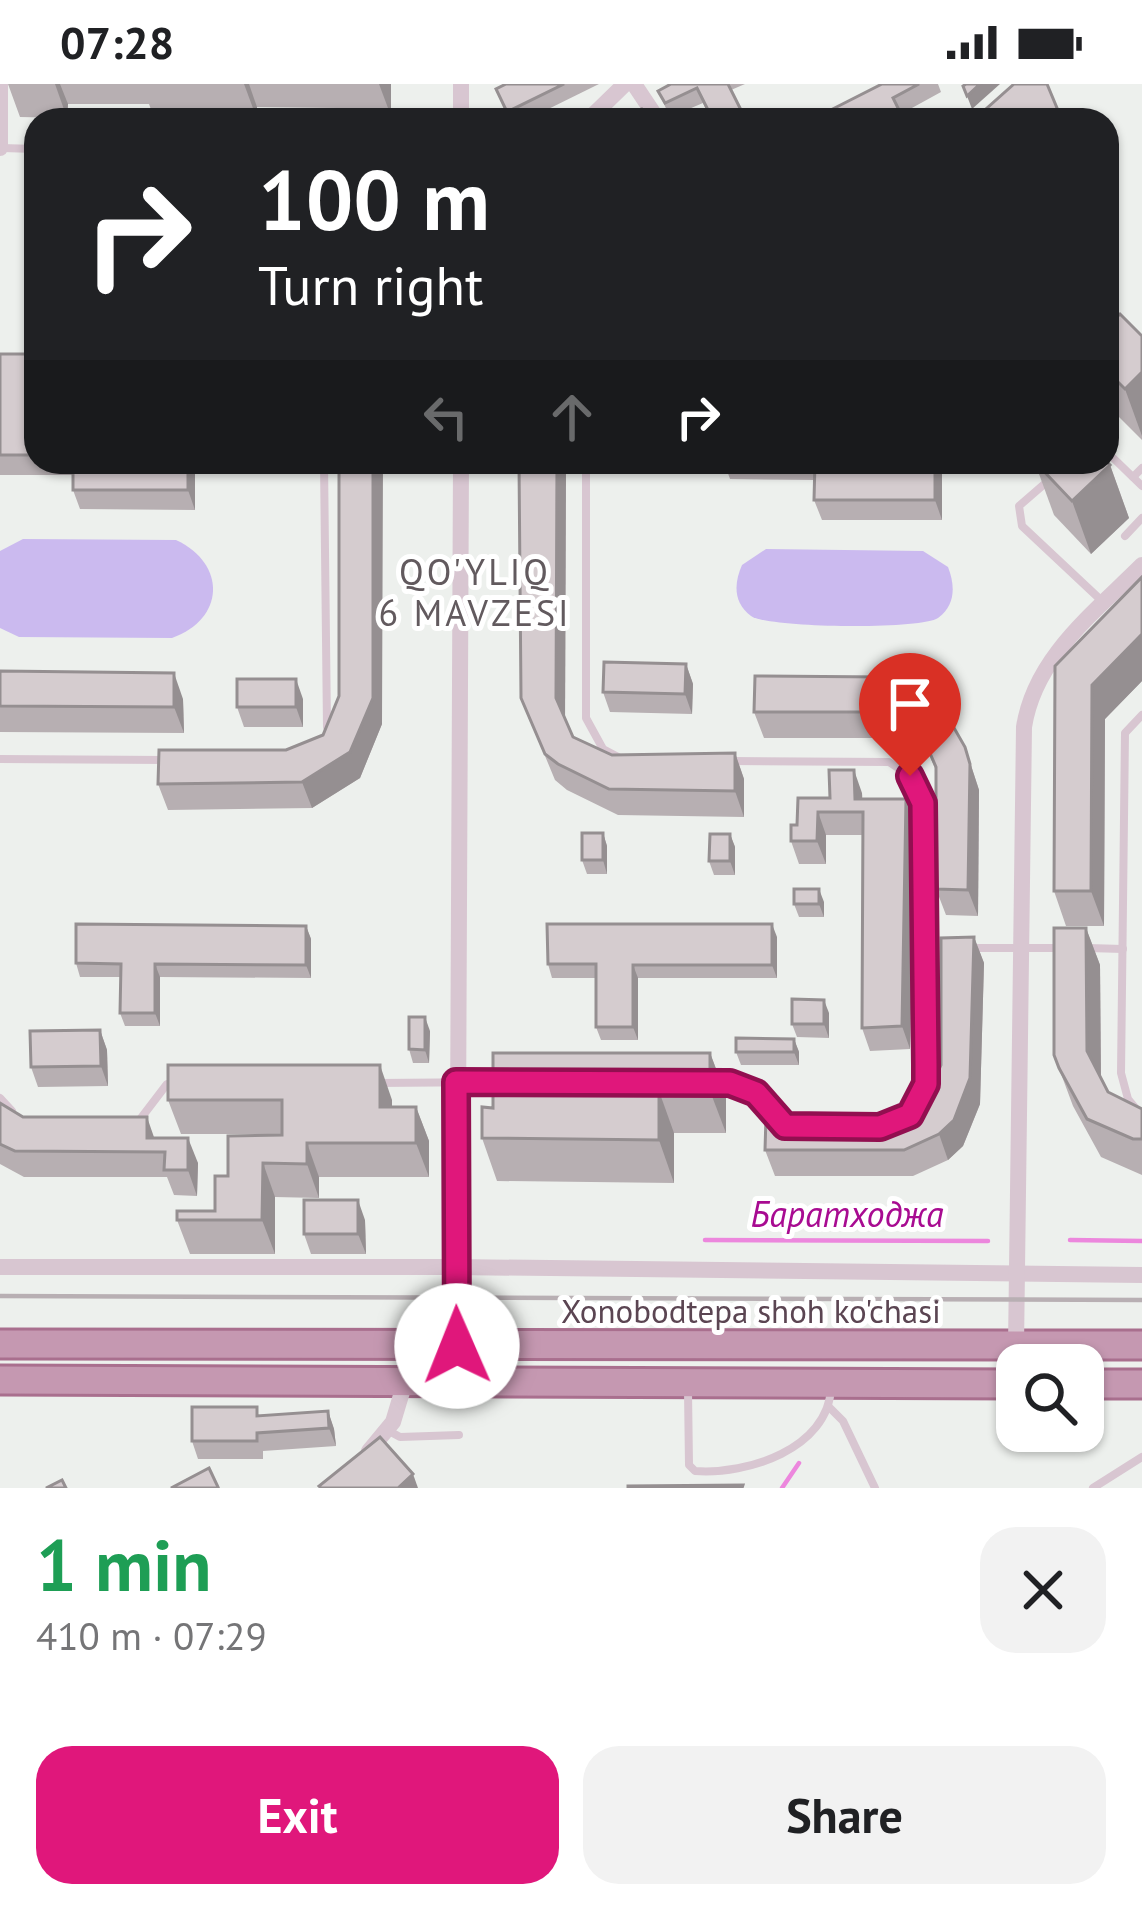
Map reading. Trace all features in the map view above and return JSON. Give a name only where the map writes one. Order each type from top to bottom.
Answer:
[{"type":"highway","name":"Xonobodtepa shoh ko'chasi","points":[[0,1344],[996,1347]]},
{"type":"highway","points":[[605,1345],[606,1382]]},
{"type":"highway","name":"Xonobodtepa shoh ko'chasi","points":[[1104,1346],[1142,1345]]},
{"type":"highway","points":[[0,1380],[688,1383],[830,1396],[996,1385]]},
{"type":"highway","points":[[1104,1384],[1142,1384]]},
{"type":"street","points":[[0,84],[0,148]]},
{"type":"street","points":[[602,108],[630,84],[655,96],[656,108]]},
{"type":"street","points":[[457,1346],[460,474]]},
{"type":"street","points":[[1016,1344],[1026,712],[1043,671],[1142,565]]},
{"type":"street","points":[[0,1267],[1142,1275]]},
{"type":"street","points":[[352,1466],[388,1430],[405,1382]]},
{"type":"lane","points":[[1119,464],[1142,486]]},
{"type":"lane","points":[[1133,477],[1142,468]]},
{"type":"lane","points":[[324,474],[329,721],[325,734]]},
{"type":"lane","points":[[586,474],[586,718],[603,749],[628,761]]},
{"type":"lane","points":[[1057,474],[1019,506],[1022,526],[1104,603]]},
{"type":"lane","points":[[1125,536],[1142,518]]},
{"type":"lane","points":[[1142,715],[1125,733],[1122,1083],[1136,1114],[1142,1116]]},
{"type":"lane","points":[[0,759],[185,760]]},
{"type":"lane","points":[[717,761],[889,762],[910,776],[923,803],[926,947],[926,1084],[910,1115]]},
{"type":"lane","points":[[926,947],[945,947]]},
{"type":"lane","points":[[964,948],[1123,949]]},
{"type":"lane","points":[[368,1083],[519,1082]]},
{"type":"lane","points":[[702,1083],[730,1083],[756,1093],[785,1126],[796,1126]]},
{"type":"lane","points":[[134,1123],[153,1107],[167,1084],[188,1084]]},
{"type":"lane","points":[[0,1098],[23,1117]]},
{"type":"lane","points":[[688,1383],[689,1465],[695,1471],[723,1473],[758,1465],[804,1440],[830,1396]]},
{"type":"lane","points":[[830,1396],[875,1488]]},
{"type":"lane","points":[[388,1430],[400,1437],[459,1435]]},
{"type":"lane","points":[[1093,1488],[1142,1457]]},
{"type":"shaded area","points":[[23,539],[176,540],[204,563],[213,591],[210,605],[202,618],[172,638],[19,637],[0,628],[0,551]]},
{"type":"shaded area","points":[[766,549],[923,551],[948,567],[951,601],[944,613],[926,622],[876,626],[763,620],[745,611],[737,586],[742,565]]},
{"type":"building","points":[[506,84],[564,84],[515,108],[505,108],[496,89]]},
{"type":"building","points":[[671,84],[728,84],[740,108],[707,108],[697,88],[665,103],[658,91]]},
{"type":"building","points":[[882,84],[919,84],[893,98],[898,108],[835,108]]},
{"type":"building","points":[[966,84],[980,84],[967,96]]},
{"type":"building","points":[[1014,84],[1047,84],[1057,108],[987,108]]},
{"type":"building","points":[[1119,315],[1142,336],[1142,372],[1125,389],[1119,383]]},
{"type":"building","points":[[0,354],[24,354],[24,455],[0,455]]},
{"type":"building","points":[[73,474],[188,474],[188,490],[73,490]]},
{"type":"building","points":[[339,474],[373,474],[373,698],[350,752],[302,782],[158,784],[159,750],[286,750],[323,735],[339,696]]},
{"type":"building","points":[[519,474],[557,474],[556,698],[573,737],[612,755],[735,753],[735,791],[609,789],[545,754],[521,698]]},
{"type":"building","points":[[815,474],[935,474],[935,500],[814,500]]},
{"type":"building","points":[[1046,474],[1100,474],[1072,501]]},
{"type":"building","points":[[1142,577],[1142,634],[1092,685],[1091,891],[1054,891],[1055,666]]},
{"type":"building","points":[[604,662],[686,664],[685,694],[603,692]]},
{"type":"building","points":[[0,671],[174,673],[174,707],[0,706]]},
{"type":"building","points":[[755,676],[884,677],[938,700],[970,764],[968,890],[936,889],[936,767],[919,728],[885,712],[754,712]]},
{"type":"building","points":[[237,679],[296,679],[296,707],[237,707]]},
{"type":"building","points":[[829,770],[854,770],[855,799],[906,799],[902,1026],[862,1028],[863,812],[818,812],[817,841],[791,841],[798,798],[830,798]]},
{"type":"building","points":[[582,833],[603,833],[603,860],[582,860]]},
{"type":"building","points":[[710,834],[730,834],[730,861],[709,861]]},
{"type":"building","points":[[794,889],[819,889],[819,904],[794,904]]},
{"type":"building","points":[[76,924],[306,926],[306,965],[155,964],[155,1013],[120,1013],[121,964],[76,963]]},
{"type":"building","points":[[547,924],[772,924],[772,965],[633,965],[633,1027],[596,1027],[596,964],[548,964]]},
{"type":"building","points":[[1054,928],[1086,928],[1087,1051],[1108,1092],[1142,1109],[1142,1139],[1087,1119],[1059,1068],[1054,1055]]},
{"type":"building","points":[[974,937],[970,1078],[954,1120],[939,1134],[904,1150],[765,1150],[766,1117],[886,1117],[925,1101],[941,1065],[941,938]]},
{"type":"building","points":[[792,999],[824,1000],[824,1024],[792,1024]]},
{"type":"building","points":[[409,1017],[425,1017],[425,1050],[409,1049]]},
{"type":"building","points":[[100,1030],[101,1066],[31,1067],[30,1031]]},
{"type":"building","points":[[736,1038],[794,1039],[794,1052],[736,1052]]},
{"type":"building","points":[[493,1053],[710,1053],[710,1091],[659,1091],[659,1140],[482,1138],[482,1107],[493,1108]]},
{"type":"building","points":[[168,1065],[380,1065],[380,1107],[416,1107],[416,1143],[307,1143],[307,1164],[263,1163],[262,1220],[177,1220],[177,1211],[215,1211],[215,1176],[228,1176],[228,1136],[282,1135],[282,1100],[168,1100]]},
{"type":"building","points":[[0,1103],[23,1117],[147,1117],[147,1138],[188,1138],[188,1170],[164,1170],[165,1152],[15,1151],[0,1144]]},
{"type":"building","points":[[304,1200],[358,1200],[358,1234],[304,1234]]},
{"type":"building","points":[[192,1407],[257,1407],[257,1416],[328,1411],[329,1428],[257,1433],[257,1441],[192,1441]]},
{"type":"building","points":[[380,1437],[413,1474],[398,1488],[319,1486]]},
{"type":"building","points":[[209,1468],[218,1487],[171,1488]]},
{"type":"building","points":[[628,1486],[742,1488],[628,1488]]},
{"type":"waterway","name":"Баратходжа","points":[[705,1240],[988,1241]]},
{"type":"waterway","name":"Баратходжа","points":[[1070,1240],[1142,1241]]},
{"type":"waterway","points":[[782,1488],[799,1463]]},
{"type":"railway","points":[[0,1296],[1142,1300]]},
{"type":"district","name":"QO'YLIQ 6 MAVZESI","points":[[475,592]]},
{"type":"route","points":[[457,1346],[456,1082],[730,1083],[756,1093],[785,1126],[880,1127],[910,1115],[926,1084],[923,803],[910,776]]}]
